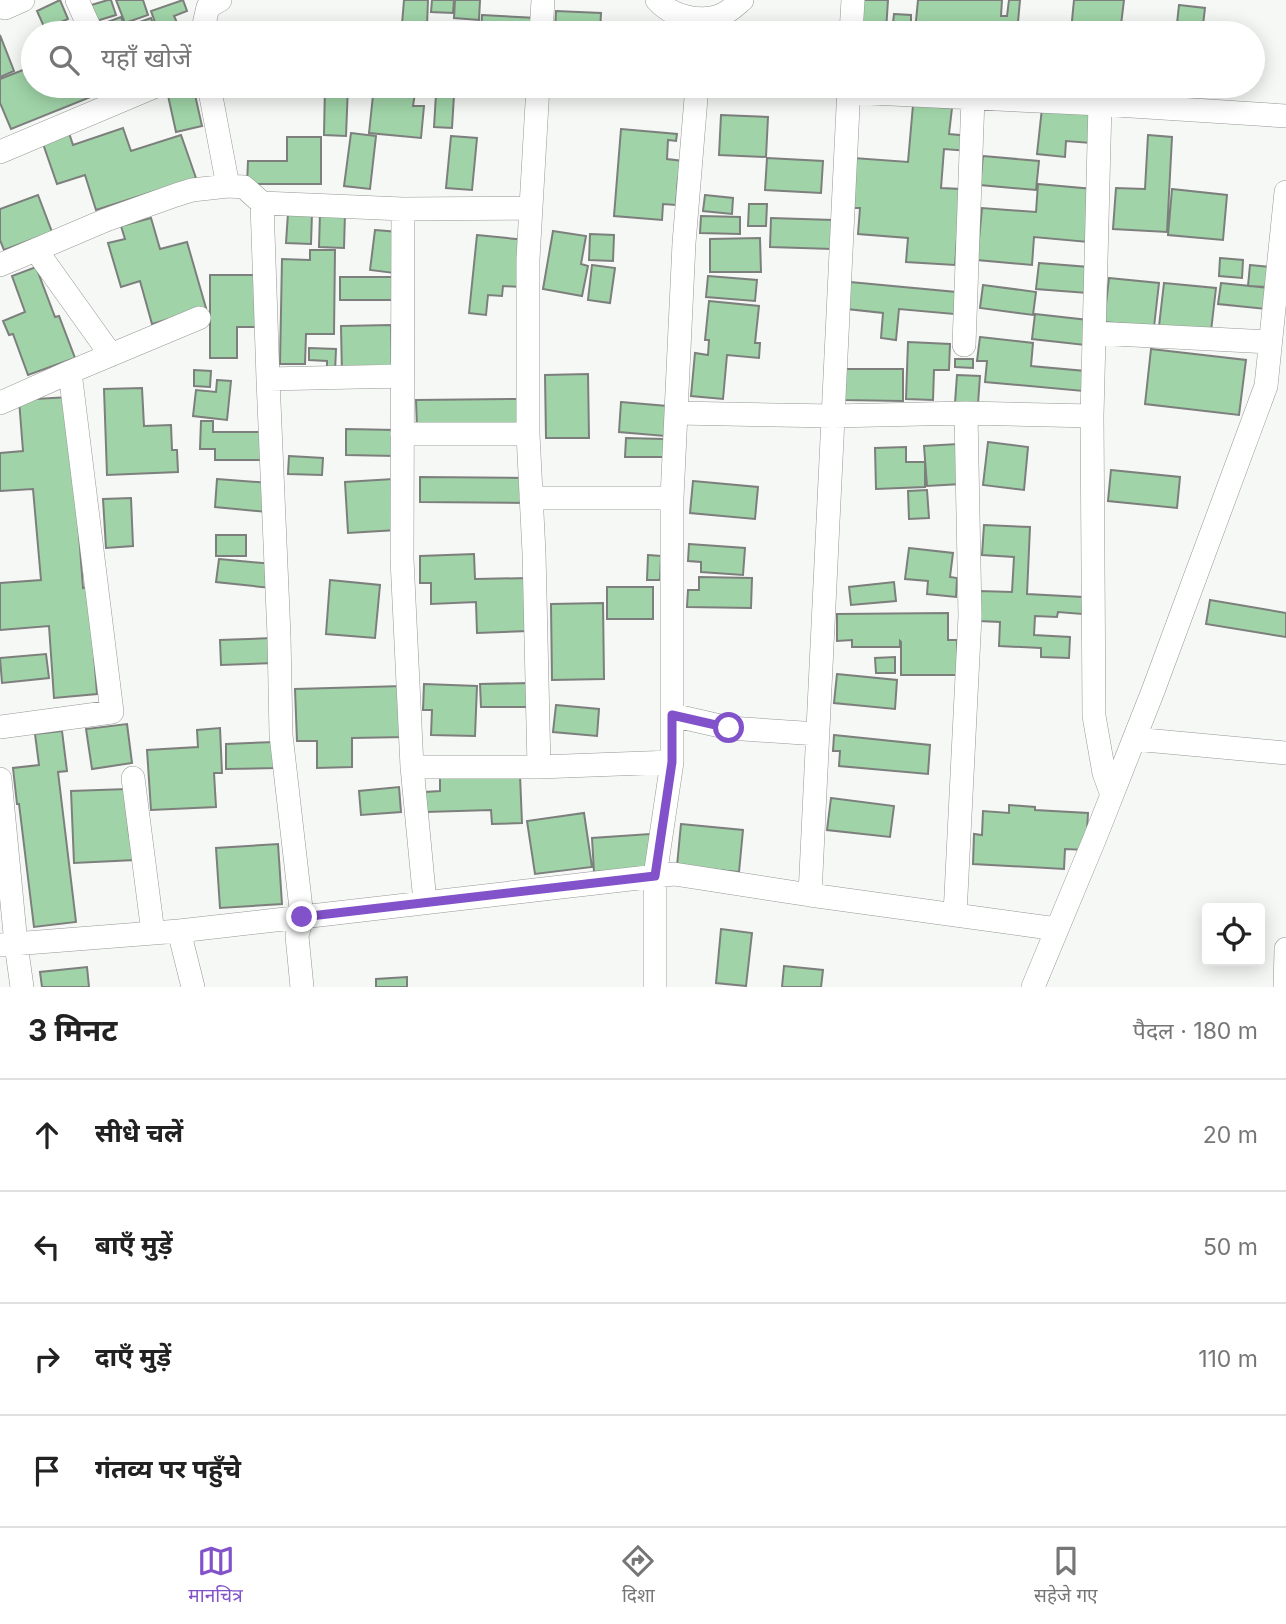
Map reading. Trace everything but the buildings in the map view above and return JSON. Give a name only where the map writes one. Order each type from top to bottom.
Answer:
[{"type":"street","points":[[2,0],[5,8],[23,0]]},
{"type":"street","points":[[77,0],[87,21]]},
{"type":"street","points":[[542,21],[543,0]]},
{"type":"street","points":[[657,0],[692,21]]},
{"type":"street","points":[[711,21],[731,10],[741,0]]},
{"type":"street","points":[[852,21],[853,0]]},
{"type":"street","points":[[206,21],[211,3]]},
{"type":"street","points":[[0,152],[110,98]]},
{"type":"street","points":[[211,98],[228,186]]},
{"type":"street","points":[[537,98],[528,259],[528,434],[539,767]]},
{"type":"street","points":[[655,987],[655,876],[672,762],[672,498],[684,243],[696,98]]},
{"type":"street","points":[[810,895],[849,98]]},
{"type":"street","points":[[964,345],[973,98],[1286,116]]},
{"type":"street","points":[[1100,104],[1092,416],[1094,716],[1104,773],[1112,795]]},
{"type":"street","points":[[0,265],[106,220],[176,195],[192,190],[228,186],[244,187],[262,203],[403,209],[531,208]]},
{"type":"street","points":[[1033,987],[1134,739],[1266,386],[1286,192]]},
{"type":"street","points":[[262,203],[281,735],[302,917],[297,936],[303,987]]},
{"type":"street","points":[[403,209],[402,559],[412,767],[425,902]]},
{"type":"street","points":[[36,250],[111,355]]},
{"type":"street","points":[[0,403],[199,318]]},
{"type":"street","points":[[1094,333],[1270,342]]},
{"type":"street","points":[[0,727],[112,712],[70,372]]},
{"type":"street","points":[[268,379],[402,376]]},
{"type":"street","points":[[676,412],[833,416],[966,413],[1092,416]]},
{"type":"street","points":[[955,915],[970,616],[966,413]]},
{"type":"street","points":[[402,434],[528,434]]},
{"type":"street","points":[[531,498],[672,498]]},
{"type":"street","points":[[672,715],[729,728],[818,734]]},
{"type":"street","points":[[1134,739],[1286,753]]},
{"type":"street","points":[[412,767],[539,767],[672,762]]},
{"type":"street","points":[[133,778],[153,933]]},
{"type":"street","points":[[0,779],[8,944],[22,987]]},
{"type":"street","points":[[8,944],[179,931],[674,874],[1057,929]]},
{"type":"street","points":[[179,931],[193,987]]},
{"type":"street","points":[[1285,987],[1286,949]]},
{"type":"route","points":[[302,917],[655,876],[672,762],[672,715],[729,728]]}]
